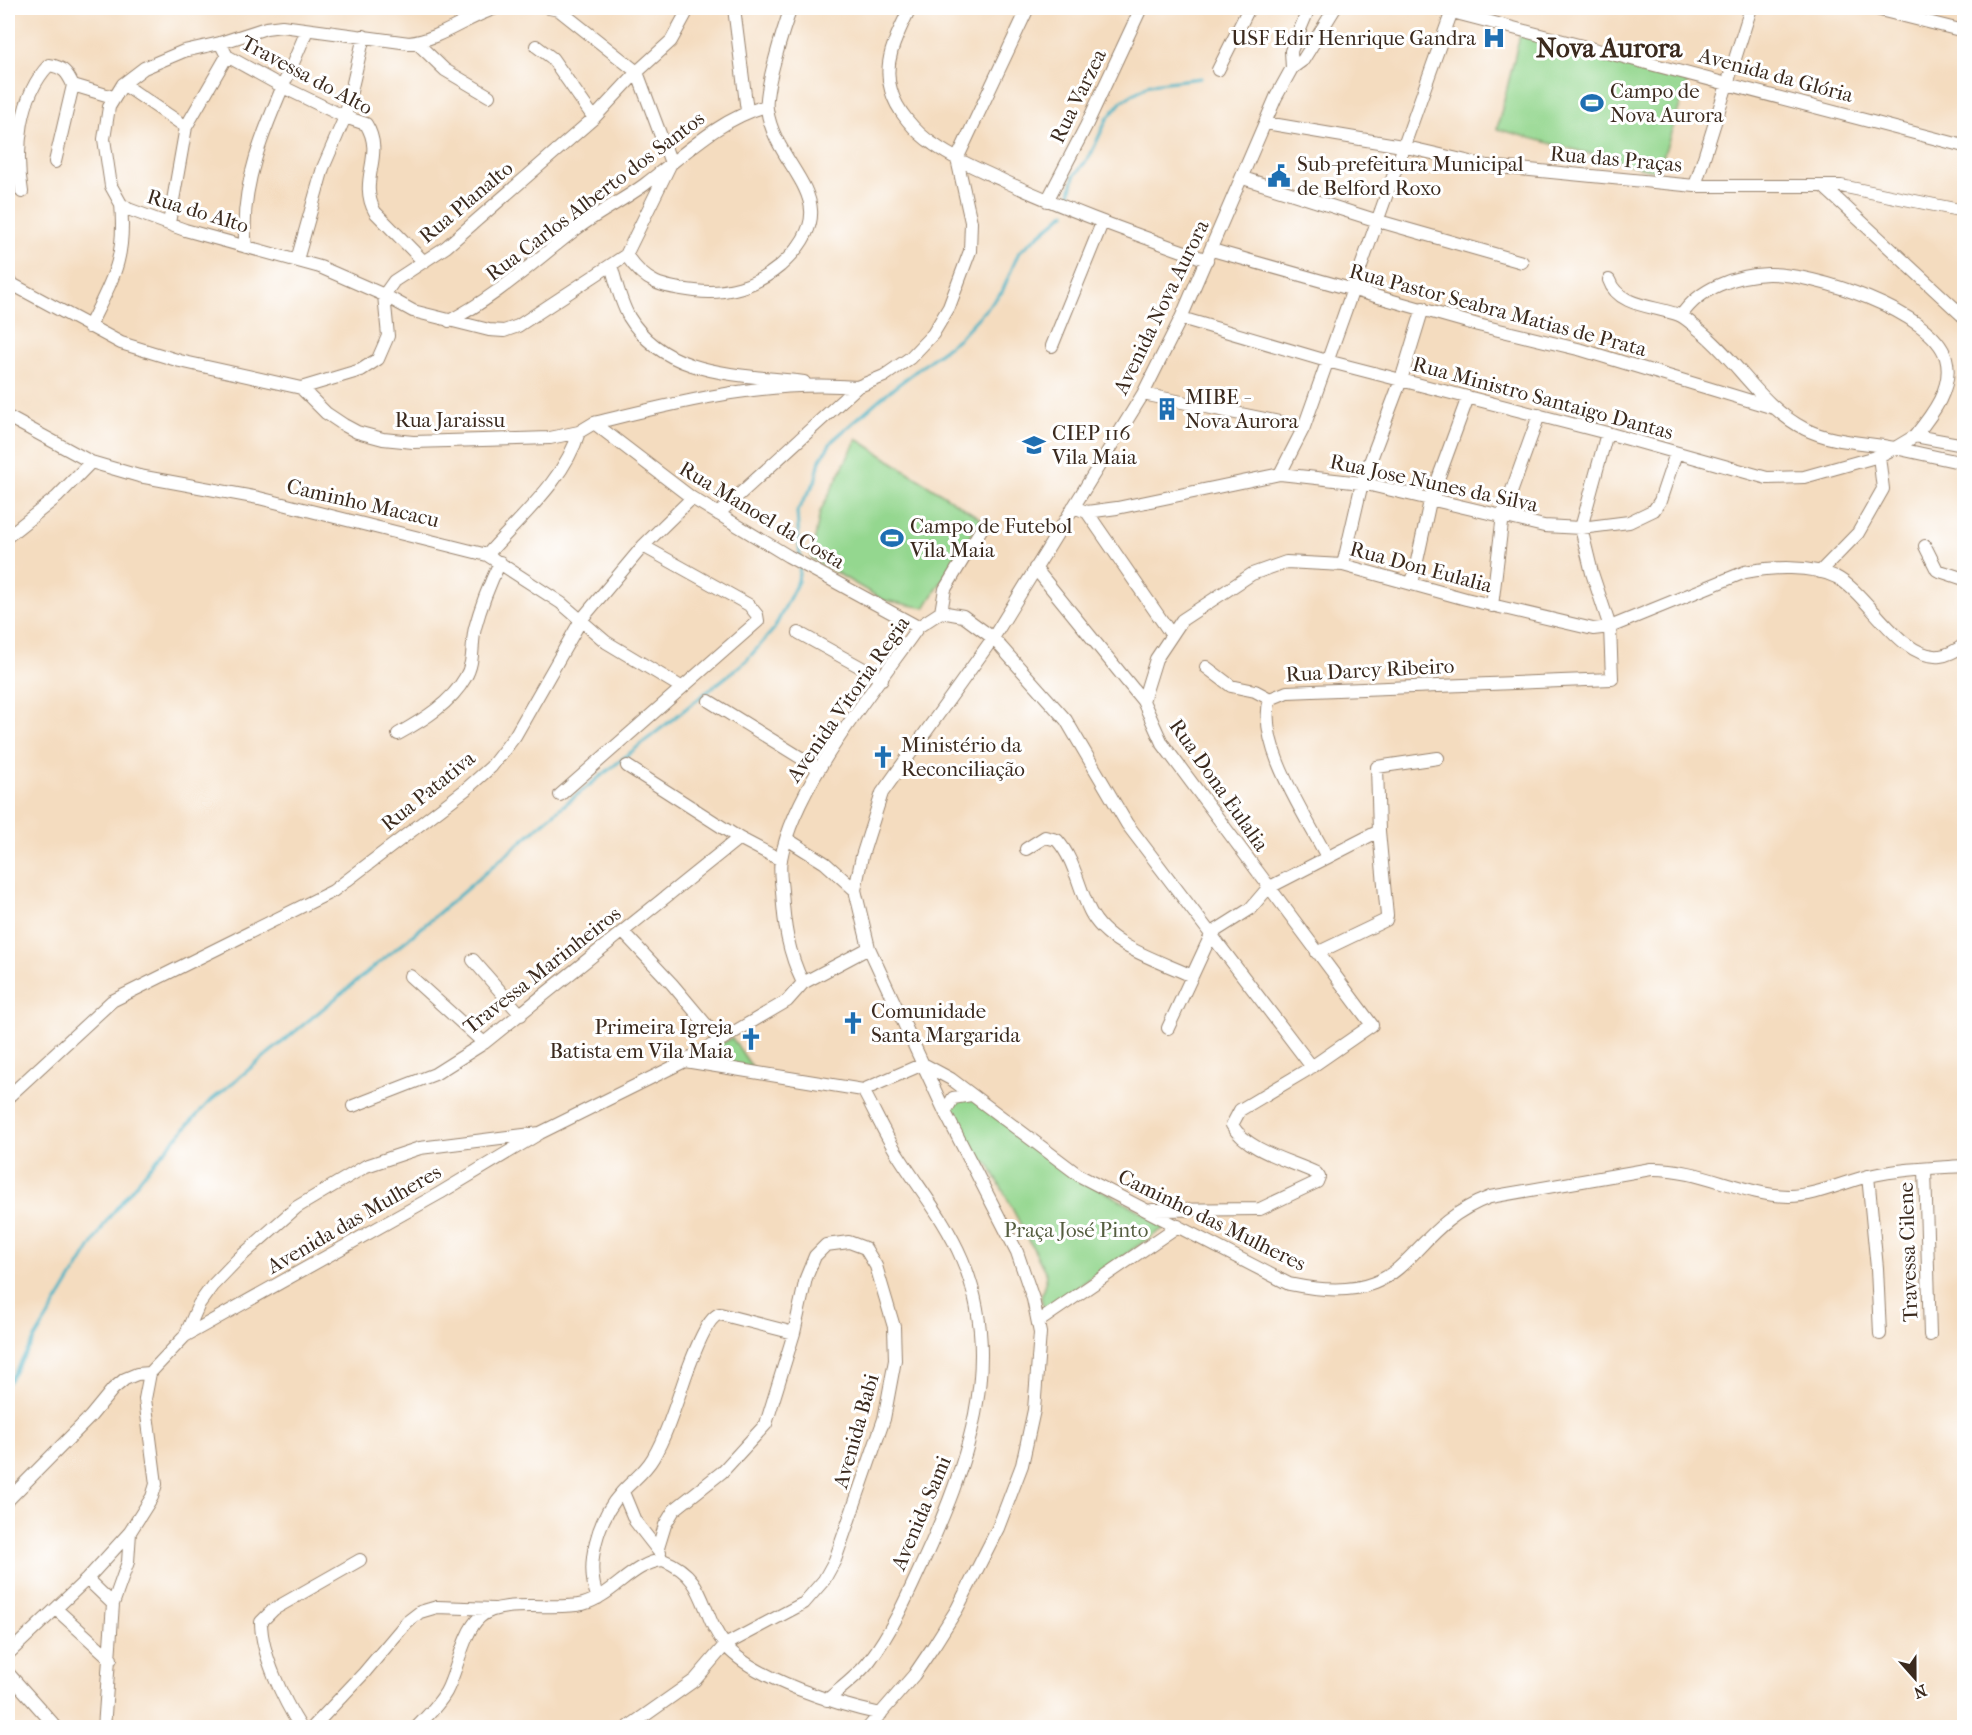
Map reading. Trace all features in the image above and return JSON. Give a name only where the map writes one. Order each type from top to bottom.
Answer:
[{"type":"street","name":"Rua do Alto","points":[[496,8],[471,16],[446,32],[416,42],[282,26],[266,27],[162,60],[144,68],[123,84],[113,97],[106,118],[104,140],[111,186],[121,204],[128,209],[246,247],[297,260],[384,295],[413,311],[489,330],[504,331],[518,326],[626,255]]},
{"type":"street","points":[[557,8],[637,72],[671,163],[626,255],[637,271],[649,281],[671,288],[705,292],[732,290],[753,284],[796,252],[806,237],[812,218],[809,197],[773,130],[766,106],[781,37],[791,8]]},
{"type":"street","name":"Rua Planalto","points":[[384,295],[393,280],[446,247],[594,118],[637,72],[671,41],[689,8]]},
{"type":"street","points":[[734,8],[747,111]]},
{"type":"street","name":"Rua Pastor Seabra Matias de Prata","points":[[910,8],[891,54],[888,71],[891,91],[899,108],[931,143],[957,159],[1052,203],[1102,222],[1209,255],[1582,350],[1774,408]]},
{"type":"street","points":[[718,514],[857,387],[884,376],[910,358],[933,334],[962,278],[970,251],[971,222],[957,159],[1028,8]]},
{"type":"street","name":"Rua Varzea","points":[[1052,203],[1141,8]]},
{"type":"street","points":[[1218,70],[1250,8]]},
{"type":"street","name":"Avenida Nova Aurora","points":[[868,1728],[914,1675],[935,1644],[957,1609],[998,1528],[1022,1465],[1034,1410],[1038,1322],[1017,1252],[945,1112],[869,948],[855,890],[862,856],[882,793],[993,638],[1143,394],[1181,318],[1292,68],[1291,51],[1309,8]]},
{"type":"street","name":"Avenida Nova Aurora","points":[[1292,68],[1303,60],[1335,8]]},
{"type":"street","name":"Avenida da Glória","points":[[1437,8],[1452,9],[1965,146]]},
{"type":"street","points":[[1695,186],[1750,8]]},
{"type":"street","points":[[1872,8],[1965,31]]},
{"type":"street","points":[[1280,474],[1304,427],[1375,220],[1452,9]]},
{"type":"street","points":[[246,247],[244,221],[257,151],[307,30]]},
{"type":"street","points":[[297,260],[323,168],[345,117],[364,36]]},
{"type":"street","points":[[416,42],[445,70],[489,96]]},
{"type":"street","name":"Travessa do Alto","points":[[220,43],[227,56],[283,87],[345,117],[366,124],[375,144],[367,185],[370,204],[424,262]]},
{"type":"street","points":[[536,46],[560,68],[594,118]]},
{"type":"street","points":[[169,223],[186,127],[227,56]]},
{"type":"street","points":[[22,192],[18,151],[24,117],[39,79],[49,65],[60,67],[67,72],[73,85],[55,162]]},
{"type":"street","points":[[123,84],[186,127]]},
{"type":"street","points":[[73,85],[113,97]]},
{"type":"street","name":"Rua Carlos Alberto dos Santos","points":[[449,321],[496,295],[573,232],[644,185],[698,140],[747,111],[766,106]]},
{"type":"street","name":"Rua das Praças","points":[[1266,123],[1402,146],[1488,166],[1695,186],[1860,189],[1965,211]]},
{"type":"street","points":[[1243,178],[1375,220],[1522,262]]},
{"type":"street","points":[[1824,187],[1965,317]]},
{"type":"street","points":[[89,327],[120,256],[123,230],[121,204]]},
{"type":"street","points":[[1052,346],[1102,222]]},
{"type":"street","points":[[611,265],[629,317],[649,342],[676,361],[710,370],[857,387]]},
{"type":"street","points":[[1609,280],[1617,294],[1631,302],[1681,316],[1697,296],[1720,285],[1768,274],[1822,283],[1893,309],[1915,322],[1934,338],[1947,360],[1947,381],[1938,404],[1915,436],[1965,445]]},
{"type":"street","points":[[8,282],[121,343],[150,353],[301,388],[361,370],[378,359],[388,336],[384,295]]},
{"type":"street","points":[[1343,565],[1362,483],[1401,380],[1423,308]]},
{"type":"street","name":"Rua Pastor Seabra Matias de Prata","points":[[1681,316],[1719,348],[1774,408],[1807,430],[1829,438],[1895,448]]},
{"type":"street","name":"Rua Ministro Santaigo Dantas","points":[[1181,318],[1327,361],[1607,433],[1767,478],[1804,477],[1879,456],[1915,436]]},
{"type":"street","name":"Rua Jaraissu","points":[[301,388],[326,413],[357,432],[383,439],[413,442],[550,438],[579,432],[594,423],[725,393],[824,384]]},
{"type":"street","points":[[1143,394],[1304,427]]},
{"type":"street","points":[[1412,584],[1430,501],[1468,397]]},
{"type":"street","points":[[1492,606],[1503,515],[1539,416]]},
{"type":"street","name":"Caminho Macacu","points":[[8,417],[91,462],[139,476],[259,498],[487,555],[561,603],[606,642],[681,687]]},
{"type":"street","name":"Rua Manoel da Costa","points":[[594,423],[692,498],[788,556],[918,627]]},
{"type":"street","points":[[487,555],[559,474],[574,448],[579,432]]},
{"type":"street","points":[[1607,433],[1581,528],[1592,573],[1610,627],[1745,572],[1765,568],[1820,572],[1841,580],[1901,639],[1925,655],[1939,656],[1965,645]]},
{"type":"street","points":[[1895,448],[1965,463]]},
{"type":"street","name":"Rua Jose Nunes da Silva","points":[[1087,512],[1280,474],[1362,483],[1430,501],[1503,515],[1544,526],[1581,528],[1629,522],[1654,510],[1660,501],[1677,453]]},
{"type":"street","points":[[1820,572],[1858,533],[1882,489],[1879,456]]},
{"type":"street","points":[[8,536],[13,525],[57,497],[91,462]]},
{"type":"street","name":"Rua Patativa","points":[[8,1097],[112,1001],[333,891],[482,775],[515,736],[581,620],[643,546],[692,498]]},
{"type":"street","points":[[1073,507],[1087,512],[1171,634]]},
{"type":"street","name":"Avenida Vitoria Regia","points":[[803,983],[787,943],[781,860],[798,807],[819,770],[918,627],[941,612],[945,589],[985,523]]},
{"type":"street","points":[[560,795],[758,621],[757,615],[748,606],[643,546]]},
{"type":"street","points":[[1925,546],[1937,570],[1965,579]]},
{"type":"street","points":[[398,734],[432,713],[465,678],[471,665],[474,630],[488,588],[500,562]]},
{"type":"street","name":"Rua Don Eulalia","points":[[1143,701],[1156,659],[1182,620],[1251,574],[1286,562],[1343,565],[1492,606],[1593,629],[1610,627]]},
{"type":"street","name":"Rua Dona Eulalia","points":[[1035,568],[1143,701],[1162,743],[1372,1025],[1312,1067]]},
{"type":"street","points":[[941,612],[963,616],[993,638],[1066,720],[1127,824],[1312,1067],[1240,1110],[1232,1125],[1240,1136],[1266,1151],[1316,1173],[1319,1179],[1280,1202],[1260,1209],[1148,1210]]},
{"type":"street","name":"Rua Darcy Ribeiro","points":[[1327,857],[1274,754],[1266,725],[1270,699],[1287,692],[1610,680],[1612,678],[1610,627]]},
{"type":"street","points":[[799,633],[882,679]]},
{"type":"street","points":[[1206,667],[1231,686],[1255,691],[1270,699]]},
{"type":"street","points":[[709,701],[819,770]]},
{"type":"street","points":[[1317,953],[1386,920],[1377,767],[1438,758]]},
{"type":"street","points":[[627,766],[739,838],[781,860]]},
{"type":"street","points":[[1168,1028],[1212,933],[1250,909],[1268,888],[1379,831]]},
{"type":"street","points":[[1026,849],[1045,837],[1057,840],[1070,860],[1089,909],[1105,932],[1192,976]]},
{"type":"street","name":"Travessa Marinheiros","points":[[353,1106],[435,1074],[484,1043],[739,838]]},
{"type":"street","points":[[787,838],[825,863],[855,890]]},
{"type":"street","points":[[623,932],[672,984],[719,1040]]},
{"type":"street","name":"Avenida das Mulheres","points":[[150,1373],[185,1336],[440,1193],[540,1133],[685,1061],[787,1001],[803,983],[869,948]]},
{"type":"street","points":[[473,960],[521,1015]]},
{"type":"street","points":[[410,976],[484,1043]]},
{"type":"street","points":[[685,1061],[863,1090],[923,1064]]},
{"type":"street","name":"Caminho das Mulheres","points":[[923,1064],[937,1070],[1056,1161],[1107,1191],[1289,1284],[1321,1291],[1347,1291],[1369,1287],[1389,1277],[1453,1216],[1470,1205],[1490,1197],[1651,1169],[1692,1171],[1778,1196],[1812,1193],[1868,1176],[1925,1168],[1965,1166]]},
{"type":"street","name":"Avenida Sami","points":[[827,1700],[869,1662],[891,1628],[913,1583],[947,1511],[967,1452],[981,1381],[976,1305],[962,1259],[938,1214],[894,1149],[863,1090]]},
{"type":"street","points":[[945,1112],[953,1098],[971,1095]]},
{"type":"street","name":"Avenida das Mulheres","points":[[185,1336],[200,1304],[238,1258],[297,1207],[366,1166],[420,1148],[540,1133]]},
{"type":"street","name":"Travessa Cilene","points":[[1925,1168],[1930,1335]]},
{"type":"street","points":[[1868,1176],[1877,1268],[1880,1334]]},
{"type":"street","points":[[1038,1322],[1178,1226]]},
{"type":"street","name":"Avenida Babi","points":[[661,1554],[665,1525],[674,1510],[722,1472],[766,1424],[794,1333],[806,1278],[815,1256],[826,1245],[838,1241],[865,1248],[876,1266],[894,1327],[895,1360],[884,1419],[839,1549],[824,1580],[804,1603],[725,1645]]},
{"type":"street","points":[[598,1598],[591,1577],[593,1559],[607,1513],[622,1492],[648,1467],[660,1443],[693,1355],[716,1315],[794,1333]]},
{"type":"street","points":[[8,1500],[90,1417],[113,1389],[125,1379],[137,1374],[150,1373],[145,1400],[156,1484],[152,1497],[130,1532],[87,1579],[8,1654]]},
{"type":"street","points":[[622,1492],[635,1521],[661,1554],[695,1581],[710,1619],[725,1645],[734,1654],[771,1676],[827,1700],[881,1714]]},
{"type":"street","points":[[104,1728],[111,1659],[113,1604],[128,1562],[130,1532]]},
{"type":"street","points":[[312,1728],[364,1673],[407,1622],[420,1612],[437,1607],[561,1608],[598,1598],[661,1554]]},
{"type":"street","points":[[301,1728],[283,1697],[264,1641],[261,1622],[274,1609],[360,1560]]},
{"type":"street","points":[[87,1579],[113,1604]]},
{"type":"street","points":[[56,1609],[111,1659]]},
{"type":"street","points":[[416,1728],[447,1691],[472,1628],[480,1617],[495,1609]]},
{"type":"street","points":[[627,1728],[695,1680],[725,1645]]},
{"type":"street","points":[[8,1673],[57,1728]]},
{"type":"green space","name":"Campo de Nova Aurora","points":[[1520,35],[1689,78],[1658,172],[1497,129]]},
{"type":"green space","name":"Campo de Futebol Vila Maia","points":[[857,439],[981,519],[925,608],[883,600],[811,558],[820,512]]},
{"type":"green space","points":[[732,1038],[752,1067],[694,1059]]},
{"type":"green space","name":"Praça José Pinto","points":[[972,1098],[1062,1168],[1167,1226],[1044,1310],[1041,1297],[1047,1275],[990,1166],[975,1154],[951,1110],[954,1101]]},
{"type":"waterway","points":[[1068,203],[1074,176],[1090,156],[1107,119],[1122,101],[1150,84],[1201,78]]},
{"type":"waterway","points":[[800,559],[797,511],[815,482],[820,460],[832,441],[882,397],[959,338],[1002,292],[1019,252],[1066,212]]},
{"type":"waterway","points":[[8,1383],[107,1220],[148,1169],[208,1103],[420,929],[558,810],[746,661],[774,629],[798,581],[800,565]]},
{"type":"place","name":"USF Edir Henrique Gandra","points":[[1494,38]]},
{"type":"place","name":"Campo de Nova Aurora","points":[[1592,103]]},
{"type":"place","name":"Sub-prefeitura Municipal de Belford Roxo","points":[[1279,176]]},
{"type":"place","name":"MIBE - Nova Aurora","points":[[1167,409]]},
{"type":"place","name":"CIEP 116 Vila Maia","points":[[1034,445]]},
{"type":"place","name":"Campo de Futebol Vila Maia","points":[[892,538]]},
{"type":"place","name":"Ministério da Reconciliação","points":[[883,757]]},
{"type":"place","name":"Comunidade Santa Margarida","points":[[853,1023]]},
{"type":"place","name":"Primeira Igreja Batista em Vila Maia","points":[[751,1039]]},
{"type":"district","name":"Nova Aurora","points":[[1609,48]]}]
